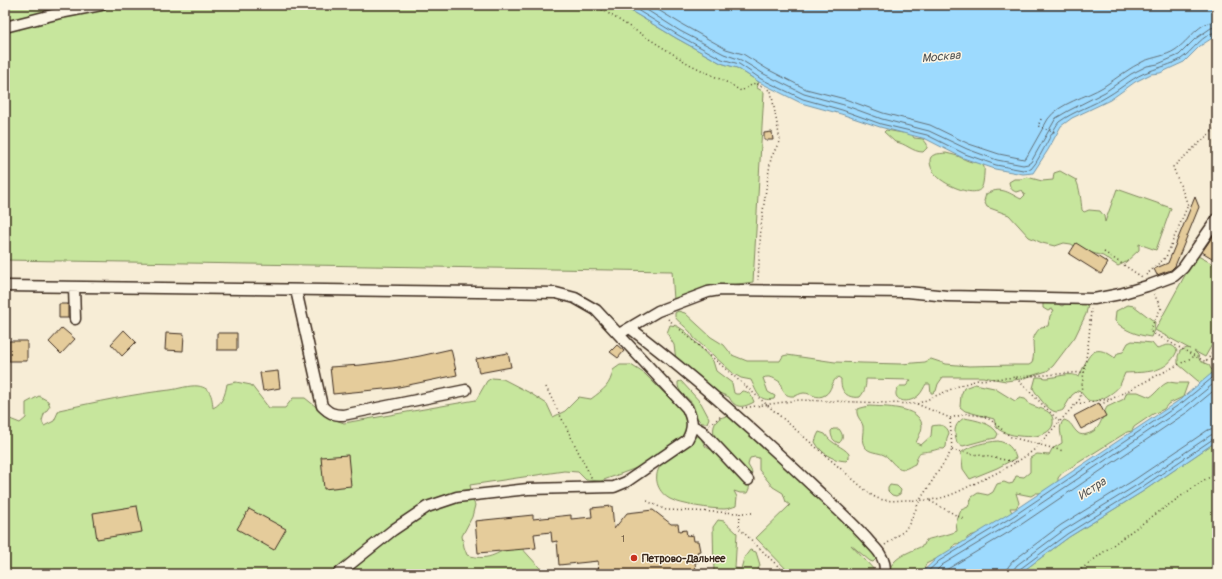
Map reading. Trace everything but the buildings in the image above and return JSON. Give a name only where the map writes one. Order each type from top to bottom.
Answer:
[{"type":"street","points":[[5,27],[61,9],[101,5]]},
{"type":"street","points":[[619,334],[658,311],[708,292],[720,290],[908,292],[947,296],[1091,299],[1120,294],[1174,276],[1184,268],[1217,219]]},
{"type":"street","points":[[5,286],[556,293],[575,298],[596,310],[687,408],[692,417],[692,432],[687,440],[626,482],[614,487],[528,489],[457,497],[427,507],[393,530],[338,574]]},
{"type":"street","points":[[74,287],[75,319]]},
{"type":"street","points":[[296,290],[322,406],[327,412],[335,415],[343,415],[466,390]]},
{"type":"street","points":[[630,328],[665,354],[729,410],[782,457],[855,527],[875,548],[884,562],[884,574]]},
{"type":"street","points":[[693,426],[702,431],[748,480]]},
{"type":"path","points":[[595,5],[689,64],[728,83],[740,91],[755,83],[771,92],[780,140],[771,158],[761,226],[757,291]]},
{"type":"path","points":[[1041,119],[1038,126],[1057,133]]},
{"type":"path","points":[[1104,252],[1143,278],[1166,258],[1188,205],[1173,167],[1217,127]]},
{"type":"path","points":[[1150,284],[1162,312]]},
{"type":"path","points":[[658,311],[767,404],[862,489],[875,498],[888,501],[929,500],[948,497],[1028,455],[1076,404],[1082,394],[1089,338],[1091,299]]},
{"type":"path","points":[[1161,308],[1149,331],[1206,362],[1217,346]]},
{"type":"path","points":[[1100,405],[1195,356]]},
{"type":"path","points":[[917,404],[961,385],[978,380],[1085,372]]},
{"type":"path","points":[[1016,378],[1060,422]]},
{"type":"path","points":[[546,387],[596,488]]},
{"type":"path","points":[[1076,404],[1112,399]]},
{"type":"path","points":[[702,431],[729,410],[767,404],[799,400],[917,404],[950,418],[966,414],[984,416],[1011,437],[1063,451]]},
{"type":"path","points":[[875,548],[885,545],[904,531],[909,524],[920,500],[952,450],[950,418]]},
{"type":"path","points":[[952,450],[1016,462]]},
{"type":"path","points":[[1075,574],[1126,535],[1204,480],[1217,474]]},
{"type":"path","points":[[929,500],[965,520]]},
{"type":"path","points":[[647,501],[666,510],[752,513]]},
{"type":"path","points":[[740,513],[739,528],[786,574]]},
{"type":"green space","points":[[5,5],[621,5],[721,63],[737,68],[759,82],[757,88],[764,92],[753,282],[703,289],[674,300],[672,271],[5,260]]},
{"type":"green space","points":[[886,130],[911,133],[914,138],[923,139],[927,144],[927,148],[923,152],[919,152],[895,142],[884,132]]},
{"type":"green space","points":[[946,153],[983,165],[984,179],[981,189],[975,192],[966,191],[949,185],[934,173],[931,168],[931,157],[935,154]]},
{"type":"green space","points":[[1060,171],[1076,180],[1082,210],[1084,212],[1089,210],[1100,211],[1104,216],[1105,222],[1117,189],[1171,208],[1156,250],[1139,244],[1139,250],[1126,262],[1118,266],[1103,256],[1082,250],[1071,244],[1064,243],[1055,246],[1042,243],[1029,237],[1009,215],[987,207],[984,201],[986,194],[996,190],[1008,192],[1021,199],[1025,195],[1022,190],[1016,192],[1010,187],[1009,182],[1014,179],[1027,177],[1042,181],[1053,180],[1054,173]]},
{"type":"green space","points":[[1196,255],[1217,266],[1217,336],[1205,357],[1194,351],[1198,355],[1200,361],[1209,365],[1211,369],[1217,373],[1203,383],[1198,381],[1178,364],[1178,356],[1180,351],[1187,348],[1190,349],[1155,330]]},
{"type":"green space","points":[[1084,300],[1088,305],[1086,314],[1075,337],[1053,366],[1047,371],[1021,379],[1006,381],[983,377],[943,377],[938,384],[936,391],[931,393],[930,384],[926,384],[919,395],[908,401],[900,400],[896,394],[900,386],[906,386],[911,380],[866,379],[863,393],[860,397],[852,397],[848,396],[843,391],[841,379],[838,377],[825,395],[817,397],[807,393],[788,396],[783,391],[780,382],[766,377],[763,378],[768,392],[775,396],[774,399],[764,399],[759,395],[751,380],[741,378],[734,374],[694,338],[675,317],[675,313],[678,311],[685,313],[711,337],[724,345],[732,355],[747,361],[780,361],[783,356],[787,355],[835,362],[901,364],[925,362],[931,359],[946,364],[969,366],[1029,365],[1032,363],[1034,336],[1041,327],[1048,326],[1050,316],[1054,310],[1052,309],[1048,311],[1043,308],[1043,302],[1054,302],[1062,306],[1069,302]]},
{"type":"green space","points":[[1128,305],[1134,306],[1155,322],[1151,337],[1132,332],[1115,321],[1116,311]]},
{"type":"green space","points":[[670,325],[677,326],[685,331],[713,361],[716,371],[732,383],[734,393],[739,394],[742,391],[747,392],[754,402],[743,406],[734,404],[729,397],[717,392],[676,360],[674,345],[667,333]]},
{"type":"green space","points":[[1132,341],[1152,343],[1157,349],[1163,346],[1171,345],[1177,351],[1173,359],[1161,368],[1148,372],[1125,373],[1118,388],[1096,401],[1088,400],[1079,390],[1072,395],[1063,410],[1060,411],[1056,412],[1049,409],[1039,398],[1033,388],[1036,377],[1050,378],[1063,375],[1075,375],[1079,377],[1088,358],[1095,351],[1107,353],[1115,358],[1118,353],[1123,352],[1128,343]]},
{"type":"green space","points":[[620,365],[631,365],[645,374],[682,411],[689,428],[684,439],[650,463],[601,481],[586,480],[578,472],[564,471],[470,485],[475,505],[472,517],[462,536],[467,555],[483,558],[489,557],[519,545],[539,567],[552,574],[5,574],[5,417],[20,423],[26,418],[26,403],[39,396],[48,401],[50,406],[44,414],[42,421],[44,426],[54,421],[59,410],[128,396],[191,386],[203,387],[209,391],[212,397],[213,408],[219,404],[223,398],[227,384],[236,382],[251,385],[269,408],[285,408],[293,398],[305,398],[330,418],[344,423],[476,400],[487,381],[492,378],[503,379],[530,393],[547,404],[553,417],[565,411],[579,397],[591,399],[606,387],[613,370]]},
{"type":"green space","points":[[681,381],[701,403],[709,418],[707,423],[702,423],[699,420],[692,403],[680,391],[678,382]]},
{"type":"green space","points":[[1169,382],[1188,383],[1183,397],[1168,404],[1164,409],[1153,414],[1134,427],[1132,431],[1127,432],[1062,473],[1058,478],[1058,483],[1046,493],[1036,493],[1031,496],[1016,493],[1019,503],[1016,508],[1010,508],[1013,515],[980,533],[970,536],[967,538],[967,543],[955,544],[950,552],[926,564],[922,574],[888,574],[893,563],[897,559],[924,545],[926,540],[957,531],[956,523],[961,510],[968,507],[972,497],[978,493],[988,495],[993,492],[997,484],[1004,482],[1009,484],[1013,483],[1016,476],[1024,477],[1030,472],[1030,458],[1037,454],[1049,455],[1052,449],[1062,443],[1060,428],[1064,420],[1067,421],[1079,434],[1087,434],[1096,430],[1107,407],[1124,399],[1127,392],[1138,392],[1150,397],[1163,385]]},
{"type":"green space","points":[[975,384],[994,388],[1015,401],[1020,398],[1025,399],[1032,406],[1048,412],[1053,419],[1053,424],[1050,430],[1044,434],[1036,436],[1018,436],[1009,434],[997,428],[994,419],[965,411],[960,407],[961,395],[964,388]]},
{"type":"green space","points":[[869,406],[892,407],[915,414],[922,425],[921,432],[916,443],[921,445],[931,436],[932,426],[940,425],[947,428],[949,433],[946,447],[944,449],[921,452],[915,464],[905,469],[901,469],[886,456],[867,449],[864,445],[862,440],[863,426],[858,416],[857,409]]},
{"type":"green space","points":[[729,415],[743,424],[749,434],[760,439],[763,449],[770,451],[859,534],[875,555],[876,559],[873,562],[870,561],[851,545],[878,574],[791,574],[756,538],[790,505],[786,502],[783,493],[773,487],[759,470],[759,458],[750,458],[748,465],[752,472],[747,493],[734,491],[737,497],[736,506],[724,509],[681,503],[670,499],[660,490],[657,482],[657,473],[661,465],[696,436],[700,437],[706,447],[716,452],[728,467],[731,468],[716,443],[714,436],[715,423],[720,418]]},
{"type":"green space","points":[[964,418],[978,421],[992,427],[998,434],[996,438],[963,446],[957,443],[955,429],[958,423]]},
{"type":"green space","points":[[833,429],[839,429],[841,433],[842,438],[839,443],[832,437],[831,431]]},
{"type":"green space","points":[[819,432],[825,434],[831,441],[847,451],[849,458],[846,461],[841,460],[832,458],[824,453],[815,442]]},
{"type":"green space","points":[[998,441],[1010,446],[1016,458],[997,468],[970,479],[963,469],[961,453],[973,446]]},
{"type":"green space","points":[[1217,441],[1217,574],[1019,574],[1069,537],[1142,492]]},
{"type":"green space","points":[[890,485],[897,486],[901,490],[900,494],[896,496],[892,495],[888,491]]},
{"type":"green space","points":[[718,520],[724,521],[737,533],[735,568],[741,569],[744,558],[750,550],[756,552],[760,565],[756,574],[714,574],[713,527]]},
{"type":"water","name":"Москва","points":[[621,5],[1217,5],[1217,35],[1200,46],[1184,62],[1160,73],[1151,74],[1135,82],[1110,100],[1072,118],[1061,126],[1033,173],[1023,174],[995,169],[963,158],[926,139],[801,103],[759,82],[737,68],[721,63]]},
{"type":"water","name":"Истра","points":[[1217,369],[1217,441],[1142,492],[1069,537],[1019,574],[920,574],[937,558],[1010,513],[1181,399]]},
{"type":"place","name":"Петрово-Дальнее","points":[[634,558]]}]
